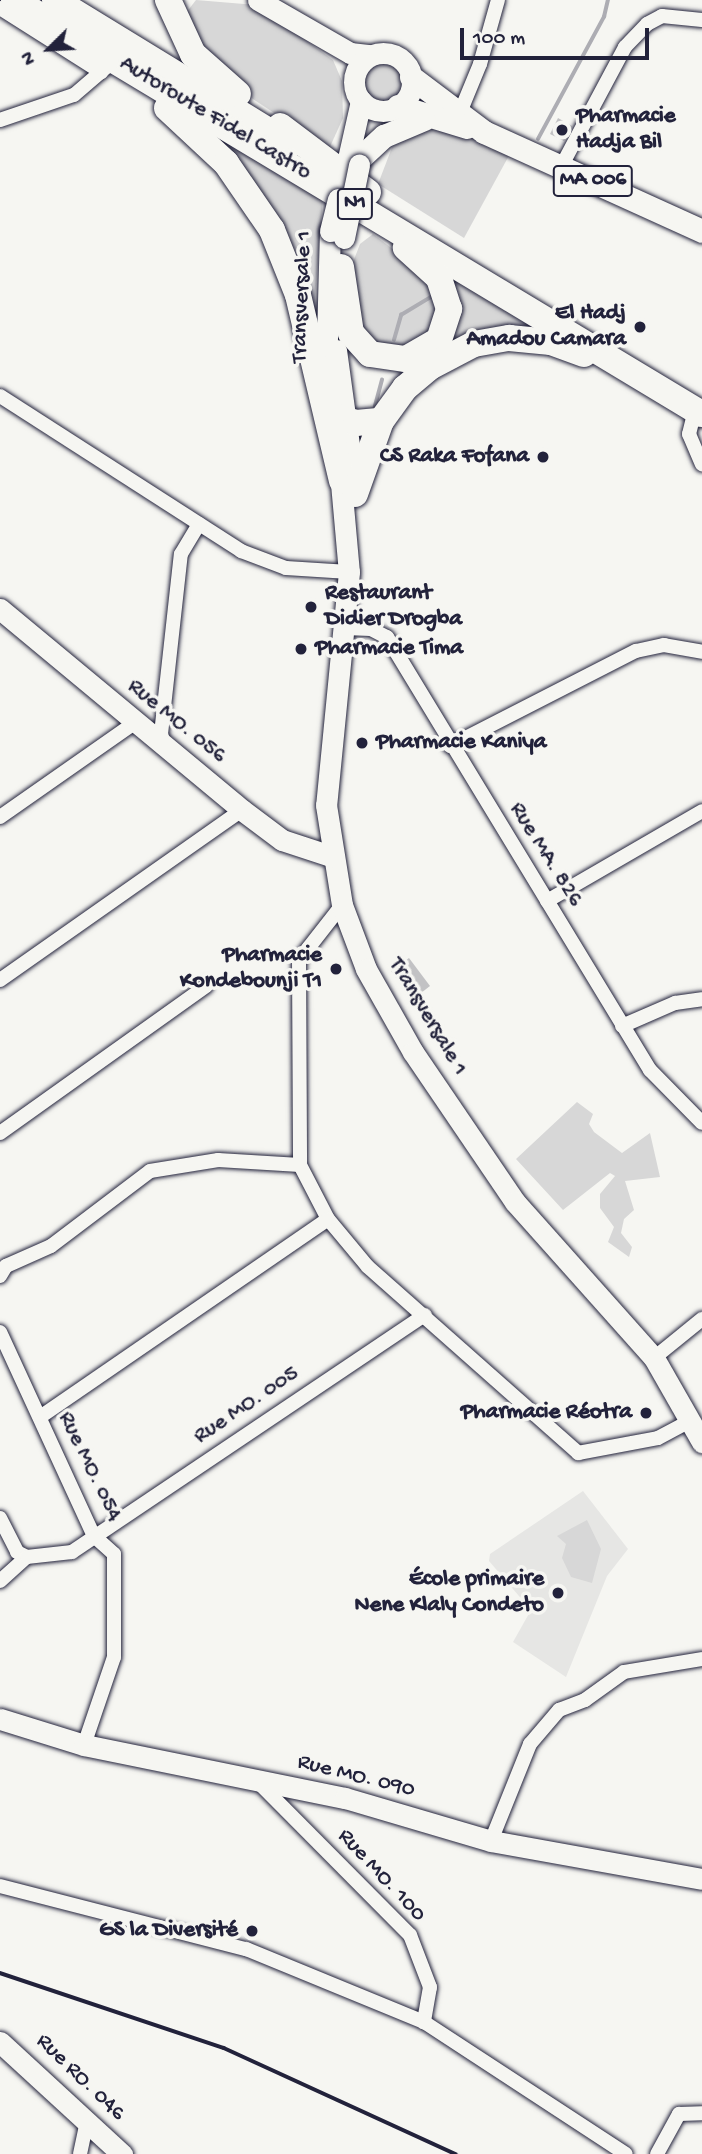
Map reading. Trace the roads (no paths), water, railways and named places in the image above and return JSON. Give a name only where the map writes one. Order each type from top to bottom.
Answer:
[{"type":"highway","name":"Autoroute Fidel Castro","points":[[14,0],[640,374],[700,406]]},
{"type":"highway","name":"Autoroute Fidel Castro","points":[[55,0],[368,192],[700,406]]},
{"type":"highway","points":[[168,0],[180,35],[214,77],[368,192]]},
{"type":"highway","points":[[180,35],[186,0]]},
{"type":"highway","points":[[84,41],[106,68],[197,130],[272,230],[298,295],[348,488]]},
{"type":"highway","points":[[321,184],[439,278],[449,309],[439,340],[406,359],[370,354],[346,320],[341,267]]},
{"type":"highway","points":[[348,488],[382,421],[405,388],[430,366],[492,340],[551,342],[640,374]]},
{"type":"highway","points":[[338,418],[382,421]]},
{"type":"main road","points":[[264,1],[332,43],[370,55],[396,56],[411,77],[484,131]]},
{"type":"main road","points":[[332,43],[378,106],[484,131]]},
{"type":"main road","points":[[354,75],[370,55]]},
{"type":"main road","points":[[378,106],[410,94],[411,77]]},
{"type":"main road","name":"Transversale 1","points":[[378,106],[355,162],[337,235],[323,353],[338,418],[348,488],[349,572],[326,805],[331,856],[342,905],[366,969],[413,1052],[515,1202],[654,1358],[702,1441]]},
{"type":"main road","points":[[355,162],[384,136],[424,118]]},
{"type":"main road","name":"MA 006","points":[[484,131],[702,231]]},
{"type":"main road","name":"Transversale 1","points":[[337,235],[341,267],[336,353],[338,418]]},
{"type":"main road","name":"Rue MO. 056","points":[[1,611],[134,723],[282,840],[331,856]]},
{"type":"main road","name":"Rue MO. 090","points":[[0,1719],[84,1745],[345,1798],[491,1841],[702,1879]]},
{"type":"main road","name":"Rue RO. 046","points":[[0,2042],[122,2154]]},
{"type":"street","points":[[459,115],[481,64],[498,0]]},
{"type":"street","points":[[0,8],[106,68],[74,95],[0,120]]},
{"type":"street","points":[[561,167],[632,39],[662,16],[702,20]]},
{"type":"street","points":[[0,396],[199,524],[273,565],[349,572]]},
{"type":"street","points":[[700,406],[689,434],[702,464]]},
{"type":"street","points":[[165,747],[161,734],[181,554],[199,524]]},
{"type":"street","name":"Rue MA. 826","points":[[344,628],[371,629],[387,637],[450,746],[650,1070],[702,1123]]},
{"type":"street","points":[[450,746],[636,652],[664,645],[702,652]]},
{"type":"street","points":[[0,817],[134,723]]},
{"type":"street","points":[[0,980],[242,810]]},
{"type":"street","points":[[547,901],[702,811]]},
{"type":"street","points":[[342,905],[299,960],[300,1165],[328,1219],[368,1267],[578,1452],[657,1438],[692,1420]]},
{"type":"street","points":[[0,1133],[206,986]]},
{"type":"street","points":[[622,1026],[702,999]]},
{"type":"street","points":[[0,1276],[6,1266],[51,1246],[150,1171],[218,1160],[300,1165]]},
{"type":"street","points":[[40,1417],[328,1219]]},
{"type":"street","name":"Rue MO. 005","points":[[27,1557],[72,1552],[425,1315]]},
{"type":"street","points":[[654,1358],[702,1319]]},
{"type":"street","name":"Rue MO. 054","points":[[0,1332],[94,1536],[114,1555],[114,1657],[84,1745]]},
{"type":"street","points":[[0,1518],[17,1552],[27,1557],[0,1581]]},
{"type":"street","points":[[491,1841],[530,1744],[559,1710],[585,1700],[624,1672],[702,1659]]},
{"type":"street","name":"Rue MO. 100","points":[[257,1781],[410,1935],[429,1987],[424,2022]]},
{"type":"street","points":[[0,1886],[246,1949],[424,2022],[626,2154]]},
{"type":"street","points":[[657,2154],[679,2114],[702,2113]]},
{"type":"street","points":[[80,2154],[87,2122]]},
{"type":"waterway","points":[[538,139],[604,17],[608,0]]},
{"type":"waterway","points":[[394,340],[401,315],[433,296]]},
{"type":"waterway","points":[[375,406],[382,380]]},
{"type":"railway","points":[[0,1973],[224,2048],[456,2154]]},
{"type":"place","name":"Pharmacie Hadja Bil","points":[[562,130]]},
{"type":"place","name":"El Hadj Amadou Camara","points":[[640,327]]},
{"type":"place","name":"CS Raka Fofana","points":[[543,457]]},
{"type":"place","name":"Restaurant Didier Drogba","points":[[311,607]]},
{"type":"place","name":"Pharmacie Tima","points":[[301,649]]},
{"type":"place","name":"Pharmacie Kaniya","points":[[362,743]]},
{"type":"place","name":"Pharmacie Kondebounji T1","points":[[336,969]]},
{"type":"place","name":"Pharmacie Réotra","points":[[646,1413]]},
{"type":"place","name":"École primaire Nene Klaly Condeto","points":[[558,1593]]},
{"type":"place","name":"GS la Diversité","points":[[252,1931]]}]
